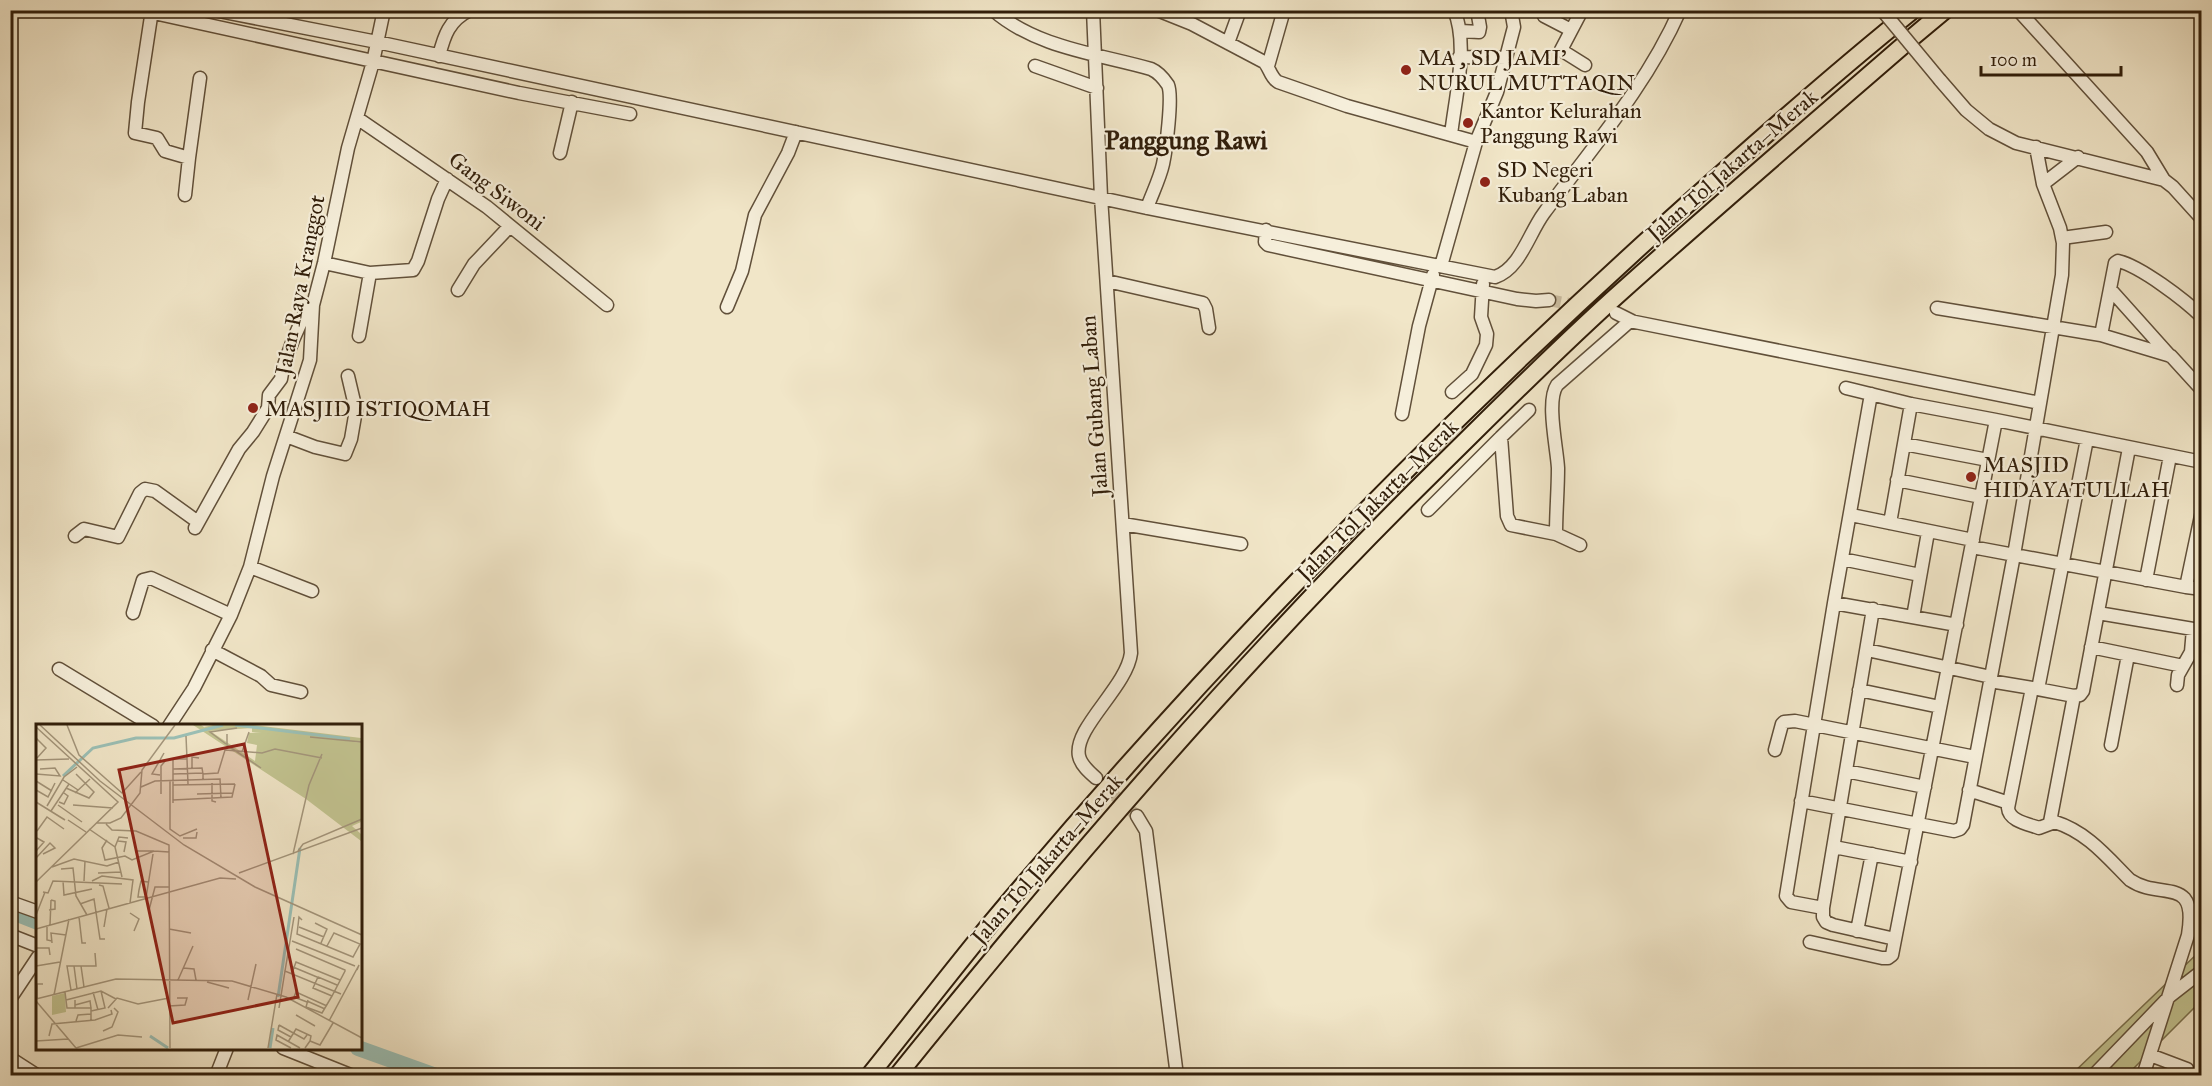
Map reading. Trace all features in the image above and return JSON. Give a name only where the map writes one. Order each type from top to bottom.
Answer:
[{"type":"highway","name":"Jalan Tol Jakarta–Merak","points":[[869,1076],[991,923],[1130,764],[1303,576],[1461,417],[1591,292],[1723,172],[1913,10]]},
{"type":"highway","name":"Jalan Tol Jakarta–Merak","points":[[897,1076],[997,952],[1120,807],[1268,643],[1436,470],[1619,294],[1945,10]]},
{"type":"street","name":"Jalan Raya Kranggot","points":[[170,724],[194,688],[231,615],[250,567],[273,476],[310,360],[313,305],[348,148],[375,53],[384,10]]},
{"type":"street","points":[[439,56],[445,33],[452,23],[470,10]]},
{"type":"street","points":[[993,10],[1015,27],[1053,42],[1151,69],[1157,72],[1169,87],[1170,103],[1163,166],[1147,208]]},
{"type":"street","name":"Jalan Gubang Laban","points":[[1093,10],[1101,197],[1131,653],[1125,672],[1079,742],[1079,756],[1084,767],[1096,778]]},
{"type":"street","points":[[1157,10],[1192,24],[1266,64],[1278,82],[1347,106],[1476,142]]},
{"type":"street","points":[[1228,43],[1240,10]]},
{"type":"street","points":[[1266,64],[1284,10]]},
{"type":"street","points":[[1450,135],[1461,31],[1454,10]]},
{"type":"street","points":[[1461,31],[1479,32],[1477,10]]},
{"type":"street","points":[[1402,414],[1419,326],[1476,142],[1497,92],[1514,27],[1511,10]]},
{"type":"street","points":[[1542,10],[1544,16],[1571,30]]},
{"type":"street","points":[[1582,10],[1561,50],[1585,65]]},
{"type":"street","points":[[1452,392],[1472,374],[1486,345],[1487,334],[1480,317],[1483,286],[1507,271],[1544,213],[1633,91],[1671,31],[1680,10]]},
{"type":"street","points":[[1882,10],[1966,110],[1989,129],[2016,143],[2164,180]]},
{"type":"street","points":[[2018,10],[2147,152],[2164,180],[2202,219]]},
{"type":"street","points":[[189,158],[165,152],[157,138],[137,135],[134,130],[148,11],[375,53],[521,85],[796,132],[1147,208],[1266,230],[1435,272],[1529,301],[1549,300]]},
{"type":"street","points":[[220,11],[375,53],[439,56],[572,102],[630,114]]},
{"type":"street","points":[[1459,57],[1506,58]]},
{"type":"street","points":[[1035,66],[1097,88]]},
{"type":"street","points":[[185,195],[201,78]]},
{"type":"street","points":[[560,153],[572,102]]},
{"type":"street","name":"Gang Siwoni","points":[[357,118],[487,207],[607,305]]},
{"type":"street","points":[[727,307],[742,271],[755,215],[788,153],[796,132]]},
{"type":"street","points":[[1801,801],[1958,831],[1963,825],[2014,555],[2062,275],[2062,238],[2043,184],[2036,147]]},
{"type":"street","points":[[2043,184],[2078,157]]},
{"type":"street","points":[[324,263],[370,273],[409,271],[415,267],[447,179]]},
{"type":"street","points":[[458,290],[474,264],[510,226]]},
{"type":"street","points":[[1266,230],[1265,242],[1268,245],[1435,272],[1483,286]]},
{"type":"street","points":[[2062,238],[2106,232]]},
{"type":"street","points":[[2101,335],[2109,289],[2115,263],[2118,261],[2122,261],[2187,301],[2202,317]]},
{"type":"street","points":[[359,336],[370,273]]},
{"type":"street","points":[[1107,281],[1203,303],[1209,328]]},
{"type":"street","points":[[2109,289],[2171,356],[2199,381]]},
{"type":"street","points":[[75,536],[84,529],[118,537],[140,493],[145,489],[155,491],[196,525],[239,448],[253,432],[268,408],[269,395],[281,379],[282,368],[293,340],[305,313],[313,305]]},
{"type":"street","points":[[1937,308],[2101,335],[2171,356]]},
{"type":"street","points":[[1616,313],[1632,321],[2040,398]]},
{"type":"street","points":[[1556,534],[1558,467],[1553,413],[1555,387],[1628,322],[1632,321]]},
{"type":"street","points":[[286,436],[315,447],[345,454],[351,439],[356,405],[348,376]]},
{"type":"street","points":[[1846,388],[1911,404],[2202,462]]},
{"type":"street","points":[[1823,908],[1791,902],[1786,896],[1871,394]]},
{"type":"street","points":[[1890,523],[1911,404]]},
{"type":"street","points":[[1428,510],[1528,410]]},
{"type":"street","points":[[1810,942],[1888,958],[1893,955],[1996,420]]},
{"type":"street","points":[[1501,438],[1507,516],[1510,523],[1556,534],[1580,544]]},
{"type":"street","points":[[2074,696],[2050,822],[2039,828],[2011,817],[2008,813],[2009,803],[2063,564],[2087,439]]},
{"type":"street","points":[[1904,444],[1988,460]]},
{"type":"street","points":[[1866,650],[1948,667],[1990,679],[2074,696],[2080,695],[2083,691],[2129,448]]},
{"type":"street","points":[[2146,580],[2170,456]]},
{"type":"street","points":[[1897,480],[1980,497]]},
{"type":"street","points":[[2186,587],[2202,511]]},
{"type":"street","points":[[1851,515],[1928,531],[2014,555],[2202,589]]},
{"type":"street","points":[[1123,524],[1241,544]]},
{"type":"street","points":[[1913,617],[1928,531]]},
{"type":"street","points":[[1842,559],[1920,575]]},
{"type":"street","points":[[250,567],[312,591]]},
{"type":"street","points":[[133,613],[143,580],[151,578],[231,615]]},
{"type":"street","points":[[1834,603],[1957,625]]},
{"type":"street","points":[[1873,609],[1823,917],[1826,922],[1895,939]]},
{"type":"street","points":[[2098,613],[2197,629],[2191,652],[2178,675],[2176,685]]},
{"type":"street","points":[[2091,647],[2183,666]]},
{"type":"street","points":[[212,650],[261,676],[271,685],[301,692]]},
{"type":"street","points":[[2111,745],[2128,655]]},
{"type":"street","points":[[59,669],[150,724]]},
{"type":"street","points":[[1859,690],[1940,707]]},
{"type":"street","points":[[1775,750],[1782,724],[1795,721],[1975,757]]},
{"type":"street","points":[[1846,771],[1926,787]]},
{"type":"street","points":[[1969,790],[2009,803]]},
{"type":"street","points":[[1137,816],[1146,831],[1177,1076]]},
{"type":"street","points":[[2050,822],[2074,829],[2085,836],[2135,884],[2171,892],[2184,898],[2190,906],[2191,915],[2178,967],[2143,1076]]},
{"type":"street","points":[[1834,847],[1911,862]]},
{"type":"street","points":[[1857,931],[1872,854]]},
{"type":"street","points":[[10,902],[36,911]]},
{"type":"street","points":[[10,934],[36,945]]},
{"type":"street","points":[[10,999],[36,960]]},
{"type":"street","points":[[2178,967],[2183,976],[2197,975]]},
{"type":"street","points":[[2094,1076],[2169,996],[2197,975]]},
{"type":"street","points":[[216,1076],[226,1050]]},
{"type":"street","points":[[289,1050],[353,1076]]},
{"type":"street","points":[[2150,1055],[2187,1069],[2188,1076]]},
{"type":"street","points":[[10,1058],[38,1076]]},
{"type":"green space","points":[[2201,950],[2201,1001],[2127,1075],[2070,1076]]},
{"type":"waterway","points":[[10,911],[36,921]]},
{"type":"waterway","points":[[362,1049],[436,1076]]},
{"type":"tunnel","points":[[1549,300],[1606,311]]},
{"type":"tunnel","points":[[1101,783],[1137,816]]},
{"type":"place","name":"MA , SD JAMI' NURUL MUTTAQIN","points":[[1406,70]]},
{"type":"place","name":"Kantor Kelurahan Panggung Rawi","points":[[1468,123]]},
{"type":"place","name":"SD Negeri Kubang Laban","points":[[1485,182]]},
{"type":"place","name":"MASJID ISTIQOMAH","points":[[253,408]]},
{"type":"place","name":"MASJID HIDAYATULLAH","points":[[1971,477]]},
{"type":"district","name":"Panggung Rawi","points":[[1186,140]]}]
